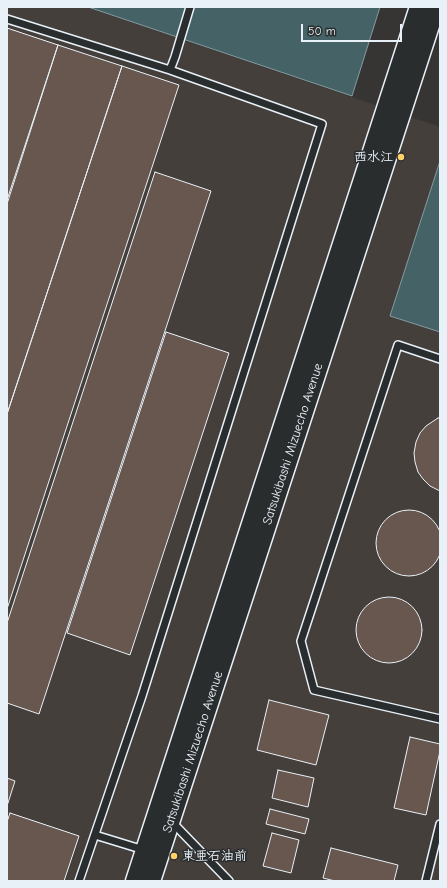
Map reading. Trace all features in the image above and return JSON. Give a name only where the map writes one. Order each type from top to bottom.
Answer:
[{"type":"street","name":"Satsukibashi Mizuecho Avenue","points":[[135,881],[419,7]]},
{"type":"street","name":"Satsukibashi Mizuecho Avenue","points":[[151,881],[436,7]]},
{"type":"lane","points":[[170,70],[190,7]]},
{"type":"lane","points":[[7,19],[170,70],[322,124],[142,696],[79,881]]},
{"type":"lane","points":[[440,359],[398,345],[301,641],[314,690],[440,719]]},
{"type":"lane","points":[[171,820],[229,881]]},
{"type":"lane","points":[[426,881],[440,826]]},
{"type":"lane","points":[[95,835],[145,851]]},
{"type":"shaded area","points":[[7,7],[86,7],[440,127],[440,161],[390,316],[440,332],[440,881],[7,881]]},
{"type":"water","points":[[88,7],[380,7],[352,96]]},
{"type":"water","points":[[440,161],[440,332],[390,316]]},
{"type":"building","points":[[7,28],[58,45],[7,200]]},
{"type":"building","points":[[58,45],[122,66],[7,414],[7,204]]},
{"type":"building","points":[[122,66],[179,85],[7,609],[7,414]]},
{"type":"building","points":[[155,172],[211,191],[39,714],[7,703],[7,623]]},
{"type":"building","points":[[166,332],[229,353],[130,655],[67,633]]},
{"type":"building","points":[[440,418],[440,491],[430,486],[418,472],[414,453],[416,442],[420,433],[426,426]]},
{"type":"building","points":[[409,510],[422,513],[432,520],[439,530],[442,543],[439,556],[432,566],[422,573],[409,576],[396,573],[386,566],[379,556],[376,543],[379,530],[386,520],[396,513]]},
{"type":"building","points":[[389,597],[402,600],[412,607],[419,617],[422,630],[419,643],[412,653],[402,660],[389,663],[376,660],[366,653],[359,643],[356,630],[359,617],[366,607],[376,600]]},
{"type":"building","points":[[269,700],[329,715],[316,765],[257,750]]},
{"type":"building","points":[[410,737],[440,744],[440,751],[426,815],[394,808]]},
{"type":"building","points":[[278,770],[314,778],[308,807],[272,798]]},
{"type":"building","points":[[7,778],[15,781],[7,806]]},
{"type":"building","points":[[270,809],[309,819],[305,834],[266,824]]},
{"type":"building","points":[[10,813],[79,836],[64,881],[7,881],[7,822]]},
{"type":"building","points":[[272,833],[299,840],[291,873],[263,866]]},
{"type":"building","points":[[331,848],[398,865],[394,881],[335,881],[323,878]]},
{"type":"place","name":"西水江","points":[[401,157]]},
{"type":"place","name":"東亜石油前","points":[[174,856]]}]
